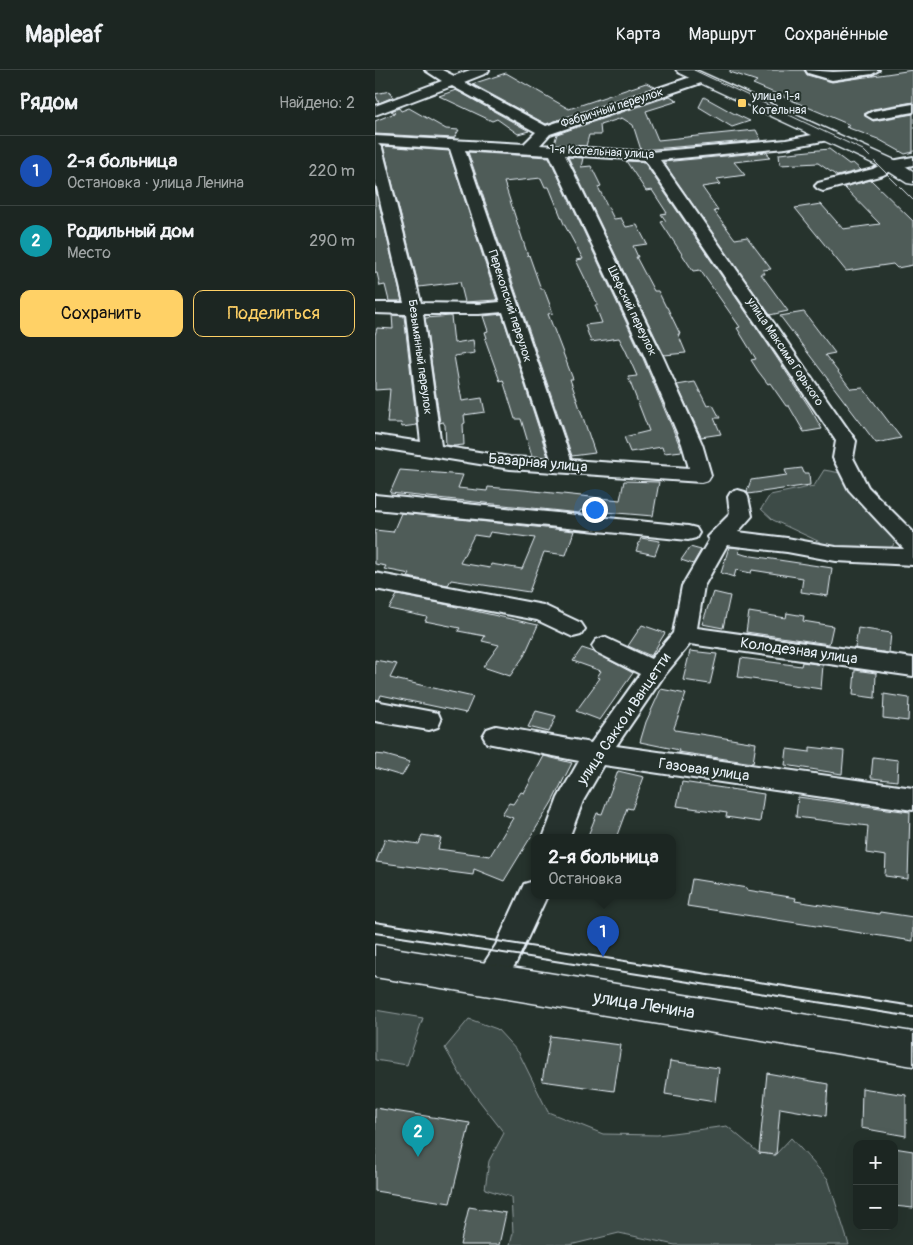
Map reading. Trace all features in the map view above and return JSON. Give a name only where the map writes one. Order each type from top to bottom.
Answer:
[{"type":"main road","points":[[685,70],[891,165],[913,179]]},
{"type":"main road","name":"улица Ленина","points":[[375,961],[913,1049]]},
{"type":"street","points":[[432,70],[545,131]]},
{"type":"street","points":[[375,111],[482,70]]},
{"type":"street","points":[[813,70],[832,76],[872,70]]},
{"type":"street","name":"Фабричный переулок","points":[[529,148],[545,131],[702,78]]},
{"type":"street","points":[[873,115],[913,108]]},
{"type":"street","name":"1-я Котельная улица","points":[[375,140],[650,156],[786,144],[828,136]]},
{"type":"street","name":"Перекопский переулок","points":[[456,145],[563,466]]},
{"type":"street","name":"Безымянный переулок","points":[[375,148],[414,308],[432,449]]},
{"type":"street","name":"Шефский переулок","points":[[555,150],[653,355],[692,444],[701,475]]},
{"type":"street","name":"улица Максима Горького","points":[[650,156],[846,441],[843,458],[859,490],[913,545]]},
{"type":"street","points":[[823,186],[878,172],[891,165],[913,161]]},
{"type":"street","points":[[375,308],[479,309],[510,306]]},
{"type":"street","name":"Базарная улица","points":[[375,441],[510,463],[701,475]]},
{"type":"street","name":"улица Сакко и Ванцетти","points":[[557,834],[571,798],[597,754],[655,671],[684,635],[693,586],[719,537],[741,516],[738,497]]},
{"type":"street","points":[[375,502],[688,534]]},
{"type":"street","points":[[719,537],[787,545],[836,554],[913,557]]},
{"type":"street","points":[[375,581],[543,613],[573,629]]},
{"type":"street","name":"Колодезная улица","points":[[684,635],[913,667]]},
{"type":"street","points":[[604,646],[655,671]]},
{"type":"street","points":[[375,710],[429,720]]},
{"type":"street","name":"Газовая улица","points":[[496,736],[597,754],[913,799]]},
{"type":"street","points":[[489,979],[507,954],[531,899]]},
{"type":"shaded area","points":[[824,470],[841,473],[895,538],[893,546],[883,551],[840,549],[822,543],[773,520],[761,509],[770,495],[814,486]]},
{"type":"shaded area","points":[[375,1010],[423,1018],[407,1065],[375,1060]]},
{"type":"shaded area","points":[[469,1019],[497,1029],[519,1053],[548,1112],[603,1134],[657,1135],[727,1126],[759,1153],[775,1155],[791,1138],[828,1179],[849,1245],[675,1245],[619,1233],[570,1245],[510,1245],[513,1233],[511,1197],[485,1189],[489,1161],[504,1133],[464,1081],[445,1048]]},
{"type":"building","points":[[730,70],[804,70],[807,75],[832,82],[913,70],[913,102],[873,109],[864,114],[873,121],[913,114],[913,152],[905,154],[878,139],[846,127],[850,125],[753,84],[757,81],[730,72]]},
{"type":"building","points":[[506,73],[569,109],[646,83],[655,87],[546,124],[472,84]]},
{"type":"building","points":[[456,90],[529,131],[518,134],[497,119],[492,121],[439,96]]},
{"type":"building","points":[[390,91],[393,97],[379,103],[375,94]]},
{"type":"building","points":[[670,96],[678,101],[646,111],[658,140],[756,130],[761,140],[641,150],[633,125],[622,118],[600,125],[601,135],[589,135],[586,146],[554,144],[557,134]]},
{"type":"building","points":[[704,97],[750,121],[732,127],[699,107]]},
{"type":"building","points":[[399,108],[401,111],[409,108],[446,129],[459,130],[454,138],[375,134],[375,121],[395,113],[391,111]]},
{"type":"building","points":[[383,146],[449,151],[497,300],[465,302],[460,282],[419,287]]},
{"type":"building","points":[[829,149],[849,164],[853,163],[861,170],[837,176],[818,163],[780,165],[779,154]]},
{"type":"building","points":[[468,152],[549,157],[642,356],[682,451],[664,453],[662,447],[630,452],[624,437],[649,431],[628,377],[637,376],[619,338],[591,342],[585,325],[602,323],[595,305],[598,305],[576,260],[583,259],[564,224],[549,187],[545,187],[541,178],[504,182],[528,256],[553,313],[548,314],[573,379],[570,379],[595,453],[572,456]]},
{"type":"building","points":[[767,152],[770,158],[734,162],[745,175],[717,179],[721,184],[702,187],[718,210],[714,211],[735,239],[747,237],[771,269],[763,270],[765,274],[761,274],[788,311],[770,315],[663,162]]},
{"type":"building","points":[[568,157],[583,158],[581,167],[591,166],[601,186],[598,187],[614,219],[621,218],[626,227],[637,225],[647,244],[633,246],[638,257],[636,257],[654,291],[658,291],[667,307],[680,334],[678,334],[686,353],[664,355]]},
{"type":"building","points":[[626,161],[644,162],[767,343],[822,429],[804,432],[789,406],[786,406],[770,383],[768,384],[758,371],[751,360],[756,359],[737,328],[740,327],[700,270],[693,271],[661,222],[666,221],[661,214],[667,213],[652,190],[646,191]]},
{"type":"building","points":[[871,180],[913,221],[913,265],[897,268],[893,264],[846,271],[795,208],[821,204],[843,229],[880,224],[844,187]]},
{"type":"building","points":[[375,187],[402,301],[389,301],[385,285],[380,286],[377,273],[375,273]]},
{"type":"building","points":[[804,312],[835,353],[825,355],[851,389],[863,388],[901,438],[876,443],[780,316]]},
{"type":"building","points":[[502,314],[548,457],[532,456],[521,419],[515,419],[503,380],[500,381],[485,339],[487,338],[485,332],[488,331],[483,316]]},
{"type":"building","points":[[392,315],[404,316],[417,425],[402,427],[401,423],[387,423],[390,389],[375,390],[375,335],[377,328],[393,329]]},
{"type":"building","points":[[451,316],[454,343],[473,340],[475,353],[454,356],[462,401],[482,398],[485,412],[464,415],[464,445],[454,446],[446,445],[445,425],[443,422],[440,423],[425,318]]},
{"type":"building","points":[[695,382],[707,406],[713,405],[720,418],[714,418],[721,434],[701,437],[677,385]]},
{"type":"building","points":[[802,468],[804,473],[809,473],[810,485],[748,494],[747,491],[751,480],[787,475],[785,470]]},
{"type":"building","points":[[400,470],[463,475],[458,488],[487,491],[488,487],[620,500],[624,481],[659,482],[653,516],[581,510],[579,513],[390,493]]},
{"type":"building","points":[[401,513],[574,531],[566,555],[544,552],[529,592],[451,580],[448,585],[408,577],[410,574],[384,569],[386,566],[375,564],[375,530],[393,532]],"holes":[[[490,532],[535,538],[522,569],[491,564],[490,568],[460,563],[474,535],[488,537]]]},
{"type":"building","points":[[641,538],[660,541],[655,555],[636,551]]},
{"type":"building","points":[[690,547],[701,550],[693,564],[681,560]]},
{"type":"building","points":[[729,547],[740,548],[739,553],[745,555],[832,568],[828,596],[801,592],[803,578],[752,570],[751,573],[736,570],[734,577],[721,573]]},
{"type":"building","points":[[713,592],[730,596],[723,628],[702,624]]},
{"type":"building","points":[[397,595],[538,625],[524,656],[510,676],[483,667],[499,645],[482,641],[485,636],[458,631],[460,628],[425,621],[427,617],[389,609]]},
{"type":"building","points":[[749,612],[786,618],[787,613],[804,616],[803,621],[833,626],[829,644],[746,632]]},
{"type":"building","points":[[642,625],[665,633],[651,656],[628,646]]},
{"type":"building","points":[[858,628],[891,633],[889,653],[855,648]]},
{"type":"building","points":[[582,648],[594,652],[633,673],[600,720],[576,711],[600,678],[597,677],[601,671],[573,661]]},
{"type":"building","points":[[690,651],[717,654],[710,684],[683,680]]},
{"type":"building","points":[[741,658],[801,666],[802,662],[823,665],[821,689],[738,677]]},
{"type":"building","points":[[375,660],[397,664],[390,678],[473,697],[466,713],[381,695],[379,700],[375,699]]},
{"type":"building","points":[[855,670],[876,673],[875,698],[853,695]]},
{"type":"building","points":[[661,689],[686,694],[674,728],[675,730],[756,743],[753,763],[678,752],[679,750],[640,742],[646,722]]},
{"type":"building","points":[[884,694],[909,698],[908,721],[883,718]]},
{"type":"building","points":[[536,711],[556,716],[549,732],[528,727]]},
{"type":"building","points":[[810,747],[844,751],[842,774],[785,765],[787,749],[810,752]]},
{"type":"building","points":[[375,754],[410,762],[402,776],[375,768]]},
{"type":"building","points":[[544,756],[572,763],[552,802],[504,881],[474,869],[473,875],[376,862],[385,839],[419,844],[422,835],[441,838],[438,849],[490,856],[513,818],[502,814],[509,803],[513,804],[521,792],[524,793]]},
{"type":"building","points":[[873,757],[898,760],[897,781],[871,778]]},
{"type":"building","points":[[618,771],[644,777],[632,809],[627,808],[617,834],[589,834],[597,813],[602,814]]},
{"type":"building","points":[[682,782],[764,794],[760,822],[726,817],[727,813],[677,806]]},
{"type":"building","points":[[798,797],[910,812],[908,879],[885,876],[886,856],[866,853],[868,826],[796,817]]},
{"type":"building","points":[[692,879],[796,898],[795,901],[879,914],[880,912],[913,917],[913,941],[687,906]]},
{"type":"building","points":[[550,1036],[621,1045],[614,1091],[542,1081]]},
{"type":"building","points":[[670,1061],[719,1068],[715,1102],[665,1094]]},
{"type":"building","points":[[767,1073],[828,1084],[826,1116],[780,1108],[776,1155],[759,1153]]},
{"type":"building","points":[[862,1088],[906,1095],[906,1136],[861,1128]]},
{"type":"building","points":[[375,1108],[470,1123],[450,1203],[375,1191]]},
{"type":"building","points":[[898,1149],[913,1151],[913,1208],[898,1206]]},
{"type":"building","points":[[469,1207],[506,1213],[499,1245],[460,1245]]},
{"type":"tram line","points":[[694,70],[863,150],[913,200]]},
{"type":"tram line","points":[[375,922],[913,1006]]},
{"type":"tram line","points":[[375,933],[913,1017]]},
{"type":"place","name":"улица 1-я Котельная","points":[[742,103]]},
{"type":"place","name":"2-я больница","points":[[603,957]]},
{"type":"place","name":"Родильный дом","points":[[418,1157]]}]
